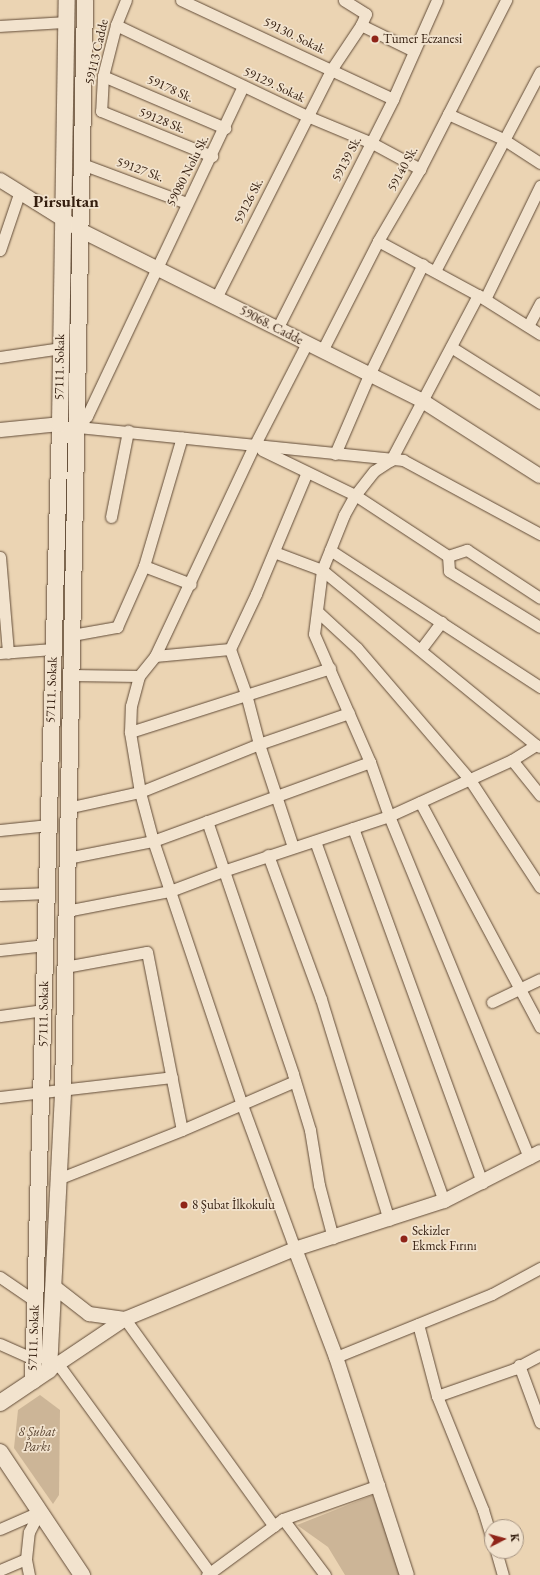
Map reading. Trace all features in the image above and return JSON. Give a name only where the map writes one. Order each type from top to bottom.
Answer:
[{"type":"main road","name":"57111. Sokak","points":[[32,1381],[42,1092],[60,424],[67,0]]},
{"type":"main road","points":[[0,1403],[53,1367],[53,1286],[63,1090],[67,808],[78,427],[86,0]]},
{"type":"main road","points":[[0,1452],[82,1575]]},
{"type":"street","name":"59113 Cadde","points":[[101,111],[103,76],[116,25],[126,0]]},
{"type":"street","name":"59130. Sokak","points":[[181,0],[394,99]]},
{"type":"street","points":[[344,0],[357,3],[366,14],[361,25],[414,51]]},
{"type":"street","name":"59139 Sk.","points":[[277,329],[394,99],[437,0]]},
{"type":"street","name":"59140 Sk.","points":[[322,351],[378,241],[420,169],[506,0]]},
{"type":"street","points":[[0,26],[66,22]]},
{"type":"street","name":"59129. Sokak","points":[[116,25],[307,116],[372,143],[420,169]]},
{"type":"street","name":"59126 Sk.","points":[[216,298],[331,70],[361,25]]},
{"type":"street","points":[[435,271],[503,139],[540,72]]},
{"type":"street","name":"59178 Sk.","points":[[103,76],[225,128]]},
{"type":"street","name":"59080 Nolu Sk.","points":[[78,427],[87,416],[188,203],[212,156],[243,86]]},
{"type":"street","name":"59128 Sk.","points":[[101,111],[212,156]]},
{"type":"street","points":[[448,114],[503,139],[540,163]]},
{"type":"street","name":"59127 Sk.","points":[[82,164],[188,203]]},
{"type":"street","name":"59068. Cadde","points":[[2,185],[20,191],[82,231],[421,400],[540,476]]},
{"type":"street","points":[[379,1485],[278,1523],[215,1573],[53,1367],[125,1319],[295,1249],[389,1220],[444,1201],[482,1183],[534,1155],[389,816],[370,762],[314,634],[318,612],[322,570],[355,495],[374,471],[391,460],[421,400],[481,297],[540,186]]},
{"type":"street","points":[[0,250],[20,191]]},
{"type":"street","points":[[378,241],[423,264],[481,297],[540,334]]},
{"type":"street","points":[[334,454],[369,375],[423,264]]},
{"type":"street","points":[[528,326],[540,303]]},
{"type":"street","points":[[307,343],[254,446],[191,584],[155,656],[139,676],[131,706],[130,732],[140,792],[153,841],[242,1105],[336,1357],[379,1485],[407,1575]]},
{"type":"street","points":[[452,347],[540,403]]},
{"type":"street","points":[[0,357],[61,348]]},
{"type":"street","points":[[0,430],[60,424]]},
{"type":"street","points":[[78,427],[128,430],[254,446],[403,460],[540,534]]},
{"type":"street","points":[[111,517],[128,430]]},
{"type":"street","points":[[72,635],[116,628],[144,566],[182,437]]},
{"type":"street","points":[[254,446],[355,495],[448,556]]},
{"type":"street","points":[[293,847],[277,796],[258,744],[246,694],[230,649],[274,552],[307,472]]},
{"type":"street","points":[[330,550],[540,687]]},
{"type":"street","points":[[448,556],[467,550],[540,598]]},
{"type":"street","points":[[66,911],[170,891],[223,870],[389,816],[470,780],[538,746],[421,649],[322,570],[274,552]]},
{"type":"street","points":[[448,556],[449,571],[540,627]]},
{"type":"street","points":[[0,557],[4,653],[53,649]]},
{"type":"street","points":[[144,566],[191,584]]},
{"type":"street","points":[[318,612],[357,648],[470,780],[540,887]]},
{"type":"street","points":[[421,649],[441,622]]},
{"type":"street","points":[[155,656],[230,649]]},
{"type":"street","points":[[130,732],[330,668]]},
{"type":"street","points":[[71,675],[139,676]]},
{"type":"street","points":[[67,808],[140,792],[258,744],[349,713]]},
{"type":"street","points":[[512,760],[540,795]]},
{"type":"street","points":[[67,858],[153,841],[370,762]]},
{"type":"street","points":[[420,802],[540,1027]]},
{"type":"street","points":[[207,821],[295,1081],[310,1130],[318,1185],[333,1238]]},
{"type":"street","points":[[0,830],[48,825]]},
{"type":"street","points":[[353,828],[482,1183]]},
{"type":"street","points":[[315,841],[444,1201]]},
{"type":"street","points":[[268,855],[321,999],[389,1220]]},
{"type":"street","points":[[0,895],[47,893]]},
{"type":"street","points":[[0,950],[46,946]]},
{"type":"street","points":[[65,967],[147,952],[182,1130]]},
{"type":"street","points":[[492,1002],[519,988],[540,980]]},
{"type":"street","points":[[0,1016],[44,1010]]},
{"type":"street","points":[[0,1097],[172,1077]]},
{"type":"street","points":[[58,1178],[182,1130],[295,1081]]},
{"type":"street","points":[[336,1357],[492,1294],[540,1268]]},
{"type":"street","points":[[0,1277],[35,1301]]},
{"type":"street","points":[[53,1286],[89,1314],[125,1319],[278,1523],[325,1575]]},
{"type":"street","points":[[418,1324],[437,1396],[486,1519]]},
{"type":"street","points":[[0,1344],[33,1359]]},
{"type":"street","points":[[437,1396],[519,1365],[540,1355]]},
{"type":"street","points":[[519,1365],[540,1422]]},
{"type":"street","points":[[0,1529],[40,1512]]},
{"type":"street","points":[[29,1575],[26,1559],[29,1532],[40,1512]]},
{"type":"street","points":[[0,1570],[26,1559]]},
{"type":"street","points":[[498,1559],[503,1575]]},
{"type":"green space","name":"8 Şubat Parkı","points":[[40,1395],[60,1410],[59,1495],[53,1504],[14,1448],[18,1410]]},
{"type":"green space","points":[[373,1495],[402,1575],[345,1575],[328,1547],[297,1525]]},
{"type":"place","name":"Tumer Eczanesi","points":[[375,39]]},
{"type":"place","name":"8 Şubat İlkokulu","points":[[184,1205]]},
{"type":"place","name":"Sekizler Ekmek Fırını","points":[[404,1239]]},
{"type":"district","name":"Pirsultan","points":[[66,202]]}]
